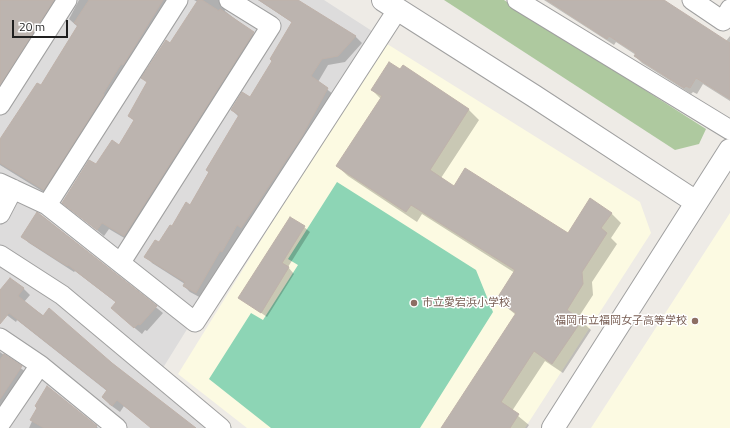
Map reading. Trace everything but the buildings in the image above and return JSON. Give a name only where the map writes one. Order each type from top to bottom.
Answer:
[{"type":"street","points":[[0,105],[67,0]]},
{"type":"street","points":[[47,205],[178,0]]},
{"type":"street","points":[[120,262],[271,26],[229,0]]},
{"type":"street","points":[[517,0],[730,130]]},
{"type":"street","points":[[692,0],[723,21],[730,9]]},
{"type":"street","points":[[0,214],[6,186],[47,205],[195,322],[390,5],[534,96],[696,202]]},
{"type":"street","points":[[553,428],[730,150]]},
{"type":"street","points":[[0,255],[62,295],[221,428]]},
{"type":"street","points":[[0,338],[40,365],[112,426]]},
{"type":"street","points":[[0,424],[40,365]]},
{"type":"shaded area","points":[[0,0],[324,0],[372,31],[153,384],[208,428],[0,428]]},
{"type":"shaded area","name":"市立愛宕浜小学校","points":[[384,42],[640,202],[651,233],[525,428],[247,428],[178,374]]},
{"type":"shaded area","name":"福岡市立福岡女子高等学校","points":[[730,213],[730,428],[591,428]]},
{"type":"green space","points":[[444,0],[504,0],[706,129],[699,144],[675,150]]},
{"type":"green space","points":[[337,182],[476,270],[493,312],[420,428],[271,428],[209,379],[251,313],[263,320],[298,265],[288,259]]},
{"type":"place","name":"市立愛宕浜小学校","points":[[414,303]]},
{"type":"place","name":"福岡市立福岡女子高等学校","points":[[695,321]]}]
